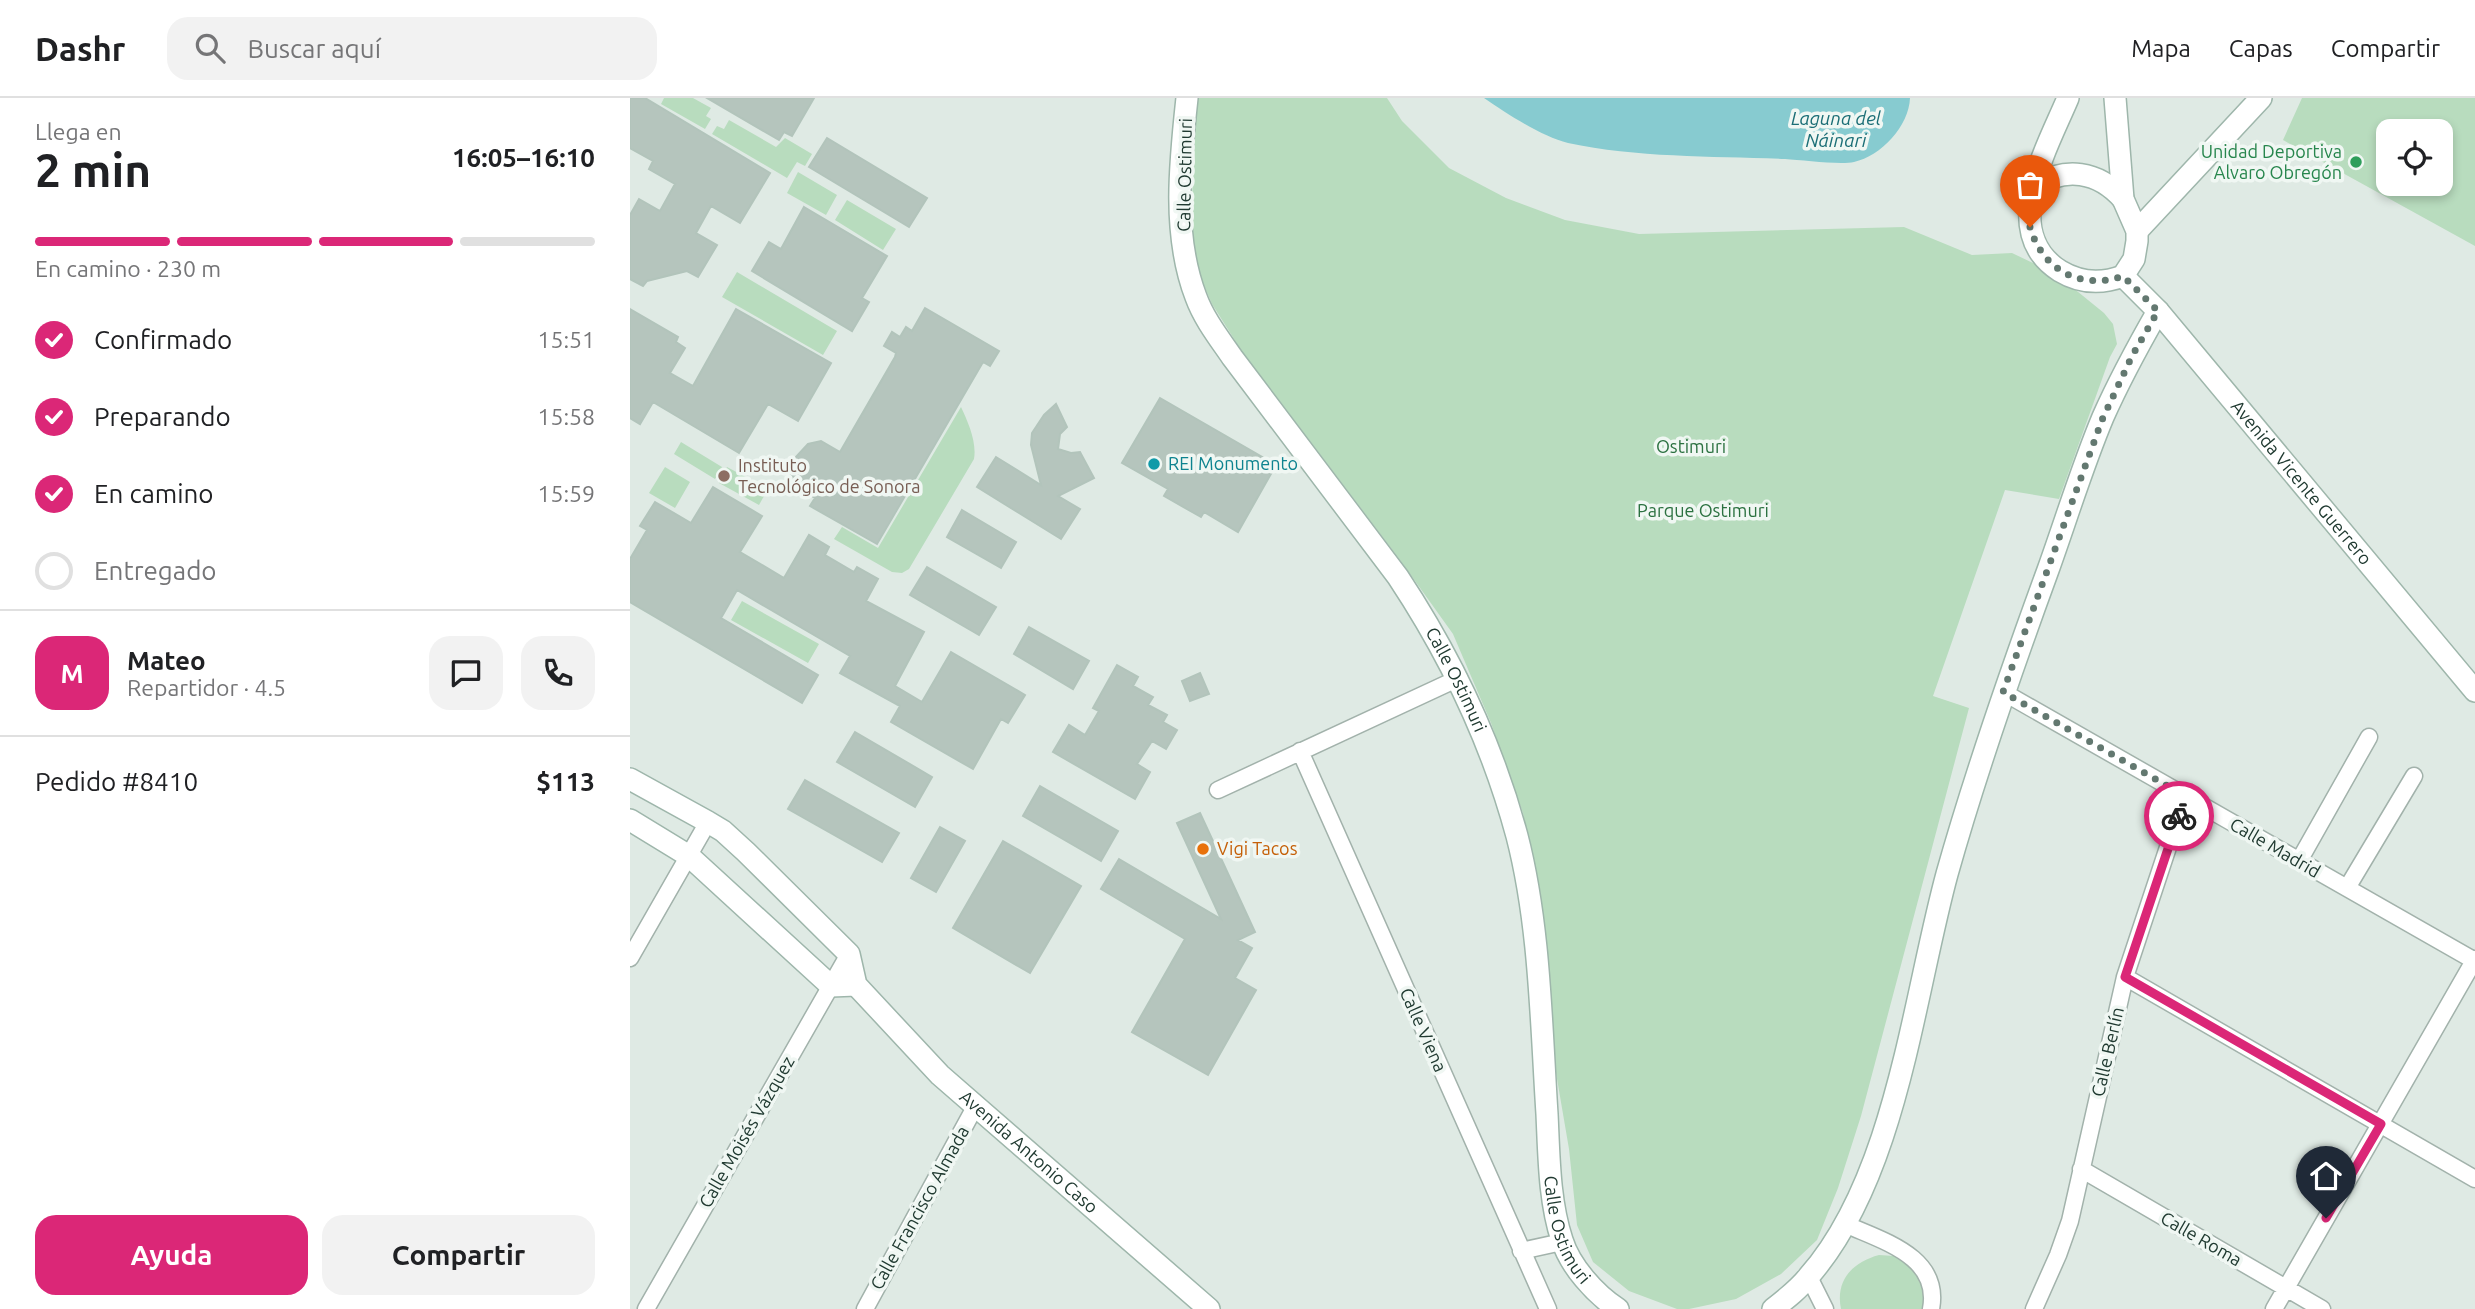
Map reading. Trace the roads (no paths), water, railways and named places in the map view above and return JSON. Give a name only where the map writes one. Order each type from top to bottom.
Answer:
[{"type":"street","name":"Calle Ostimuri","points":[[1187,98],[1181,226],[1188,271],[1196,297],[1209,324],[1232,357],[1405,587],[1459,678],[1493,761],[1506,799],[1526,877],[1539,993],[1553,1194],[1562,1242],[1574,1265],[1592,1286],[1618,1309]]},
{"type":"street","points":[[2068,98],[2034,187],[2028,213],[2030,227],[2034,240],[2049,262],[2071,277],[2098,282],[2123,276],[2134,259],[2137,231],[2123,199],[2115,98]]},
{"type":"street","points":[[2137,231],[2261,98]]},
{"type":"street","points":[[2034,187],[2056,175],[2081,174],[2104,182],[2123,199]]},
{"type":"street","name":"Avenida Vicente Guerrero","points":[[2123,276],[2158,311],[2475,691]]},
{"type":"street","points":[[1773,1309],[1809,1277],[1845,1224],[1869,1174],[1886,1123],[1947,874],[2003,692],[2102,420],[2132,356],[2158,311]]},
{"type":"street","points":[[1218,790],[1459,678]]},
{"type":"street","name":"Calle Madrid","points":[[2003,692],[2475,960]]},
{"type":"street","points":[[2299,861],[2369,737]]},
{"type":"street","name":"Calle Viena","points":[[1300,751],[1548,1309]]},
{"type":"street","points":[[2347,888],[2414,776]]},
{"type":"street","points":[[630,779],[723,831],[849,954],[856,985],[831,986],[689,856],[630,820]]},
{"type":"street","name":"Calle Berlín","points":[[2034,1309],[2070,1221],[2125,977],[2185,796]]},
{"type":"street","points":[[630,958],[708,822]]},
{"type":"street","name":"Calle Moisés Vázquez","points":[[646,1309],[849,954]]},
{"type":"street","points":[[2274,1309],[2475,960]]},
{"type":"street","points":[[2125,977],[2475,1179]]},
{"type":"street","name":"Avenida Antonio Caso","points":[[856,985],[940,1075],[1209,1309]]},
{"type":"street","name":"Calle Francisco Almada","points":[[865,1309],[975,1107]]},
{"type":"street","name":"Calle Roma","points":[[2081,1169],[2322,1309]]},
{"type":"street","points":[[1845,1224],[1902,1249],[1930,1280],[1932,1302],[1944,1309]]},
{"type":"street","points":[[1521,1251],[1562,1242]]},
{"type":"street","points":[[1809,1277],[1825,1309]]},
{"type":"water","name":"Laguna del Náinari","points":[[1484,98],[1910,98],[1905,119],[1892,138],[1864,159],[1840,163],[1649,154],[1595,148],[1547,136]]},
{"type":"place","name":"Unidad Deportiva Alvaro Obregón","points":[[2356,162]]},
{"type":"place","name":"REI Monumento","points":[[1154,464]]},
{"type":"place","name":"Instituto Tecnológico de Sonora","points":[[724,476]]},
{"type":"place","name":"Vigi Tacos","points":[[1203,849]]},
{"type":"park label","name":"Ostimuri","points":[[1691,447]]},
{"type":"park label","name":"Parque Ostimuri","points":[[1703,511]]}]
